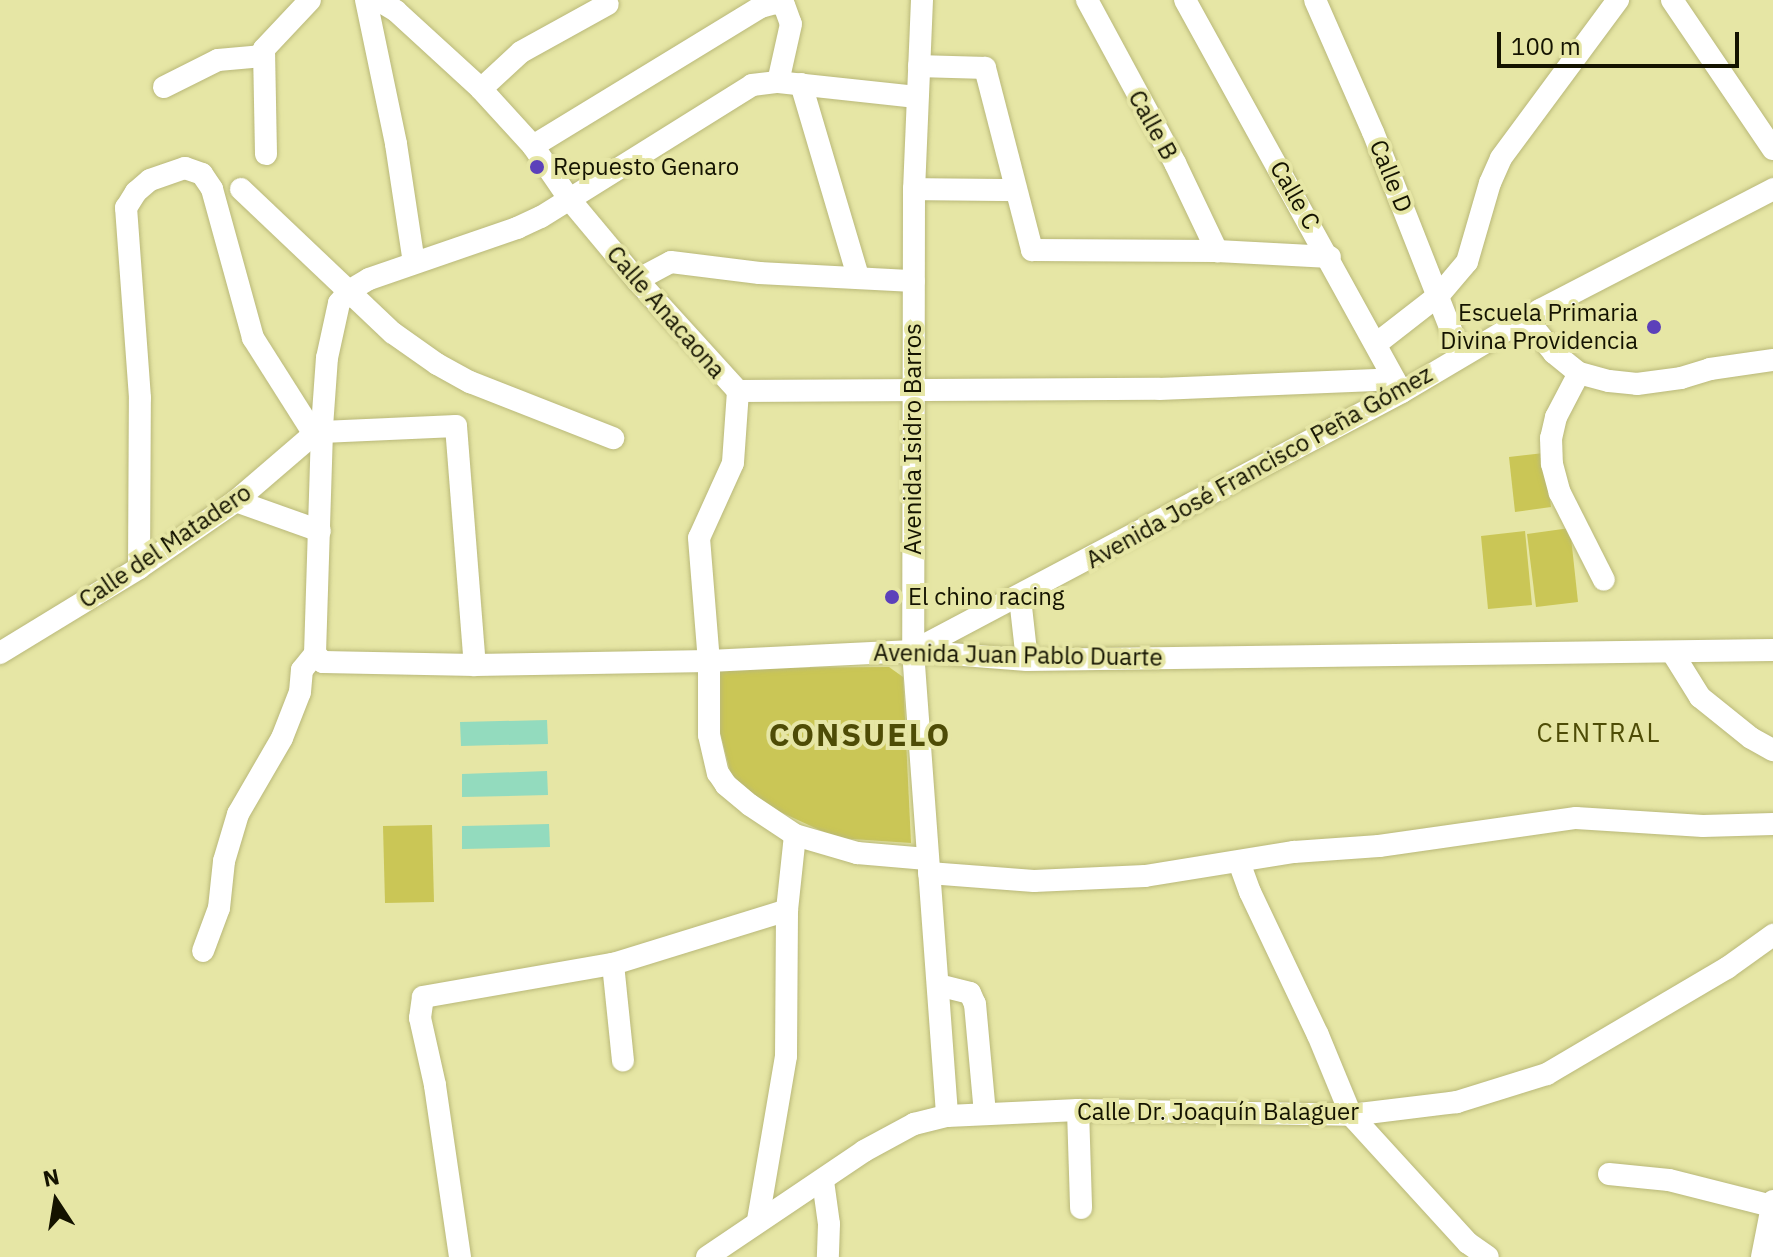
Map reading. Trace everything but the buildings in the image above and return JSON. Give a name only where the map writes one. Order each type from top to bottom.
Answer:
[{"type":"street","points":[[266,154],[263,56],[267,43],[310,0]]},
{"type":"street","points":[[366,0],[396,144],[414,263]]},
{"type":"street","name":"Calle Anacaona","points":[[378,0],[396,11],[481,89],[533,146],[570,200],[637,280],[738,391],[1398,386]]},
{"type":"street","name":"Avenida Isidro Barros","points":[[922,0],[914,189],[913,651],[947,1116]]},
{"type":"street","name":"Calle B","points":[[1087,0],[1175,163],[1217,251]]},
{"type":"street","name":"Calle C","points":[[1185,0],[1330,257],[1398,386]]},
{"type":"street","name":"Calle D","points":[[1315,0],[1439,295],[1461,355]]},
{"type":"street","points":[[1376,344],[1439,295],[1467,262],[1490,183],[1506,149],[1618,0]]},
{"type":"street","points":[[1672,0],[1773,149]]},
{"type":"street","points":[[533,146],[761,7],[775,3],[784,5],[791,24],[778,82]]},
{"type":"street","points":[[481,89],[521,52],[608,4]]},
{"type":"street","points":[[164,87],[218,60],[263,56]]},
{"type":"street","points":[[919,66],[985,68],[1032,250],[1217,251],[1330,257]]},
{"type":"street","points":[[203,951],[219,908],[224,861],[238,814],[282,738],[300,692],[302,670],[315,654],[320,531],[319,431],[334,316],[349,291],[369,279],[517,228],[570,200],[746,88],[762,82],[917,97]]},
{"type":"street","points":[[801,84],[858,277]]},
{"type":"street","points":[[139,568],[140,398],[126,208],[136,192],[150,180],[185,168],[202,174],[212,189],[253,338],[319,431]]},
{"type":"street","points":[[241,189],[393,333],[437,364],[470,382],[613,438]]},
{"type":"street","points":[[914,189],[1016,190]]},
{"type":"street","name":"Avenida José Francisco Peña Gómez","points":[[913,651],[1020,598],[1398,386],[1773,189]]},
{"type":"street","points":[[637,280],[671,262],[759,273],[914,281]]},
{"type":"street","points":[[1526,318],[1554,353],[1579,373],[1609,381],[1637,384],[1773,360]]},
{"type":"street","points":[[1579,373],[1556,417],[1551,438],[1552,464],[1560,493],[1604,580]]},
{"type":"street","points":[[738,391],[733,463],[699,538],[709,661],[709,735],[721,779],[750,805],[795,835],[857,853],[1043,881],[1145,876],[1576,818],[1703,826],[1773,824]]},
{"type":"street","points":[[319,431],[456,426],[475,665]]},
{"type":"street","name":"Calle del Matadero","points":[[0,653],[139,568],[236,501],[319,431]]},
{"type":"street","points":[[236,501],[320,531]]},
{"type":"street","points":[[1020,598],[1027,660]]},
{"type":"street","name":"Avenida Juan Pablo Duarte","points":[[315,654],[323,662],[475,665],[709,661],[913,651],[1027,660],[1773,650]]},
{"type":"street","points":[[1672,652],[1700,697],[1751,738],[1773,750]]},
{"type":"street","points":[[758,1220],[786,1056],[787,910],[795,835]]},
{"type":"street","points":[[1239,862],[1351,1115],[1462,1250],[1488,1257]]},
{"type":"street","points":[[460,1257],[435,1085],[420,1018],[423,997],[613,964],[787,910]]},
{"type":"street","name":"Calle Dr. Joaquín Balaguer","points":[[707,1257],[864,1151],[914,1124],[947,1116],[1078,1110],[1351,1115],[1457,1102],[1547,1074],[1727,968],[1773,935]]},
{"type":"street","points":[[613,964],[623,1060]]},
{"type":"street","points":[[938,985],[970,993],[975,1004],[985,1114]]},
{"type":"street","points":[[1078,1110],[1081,1208]]},
{"type":"street","points":[[1609,1174],[1669,1180],[1772,1203],[1762,1257]]},
{"type":"street","points":[[823,1181],[829,1224],[828,1257]]},
{"type":"shaded area","points":[[1544,453],[1551,507],[1515,512],[1509,457]]},
{"type":"shaded area","points":[[1570,528],[1578,602],[1536,607],[1527,534]]},
{"type":"shaded area","points":[[1525,531],[1532,605],[1488,609],[1481,536]]},
{"type":"shaded area","points":[[889,667],[903,677],[911,843],[837,838],[759,802],[732,778],[720,732],[719,668]]},
{"type":"shaded area","points":[[432,825],[434,902],[385,903],[383,826]]},
{"type":"place","name":"Repuesto Genaro","points":[[537,167]]},
{"type":"place","name":"Escuela Primaria Divina Providencia","points":[[1654,327]]},
{"type":"place","name":"El chino racing","points":[[892,597]]},
{"type":"district","name":"CENTRAL","points":[[1599,733]]},
{"type":"district","name":"CONSUELO","points":[[860,734]]}]
